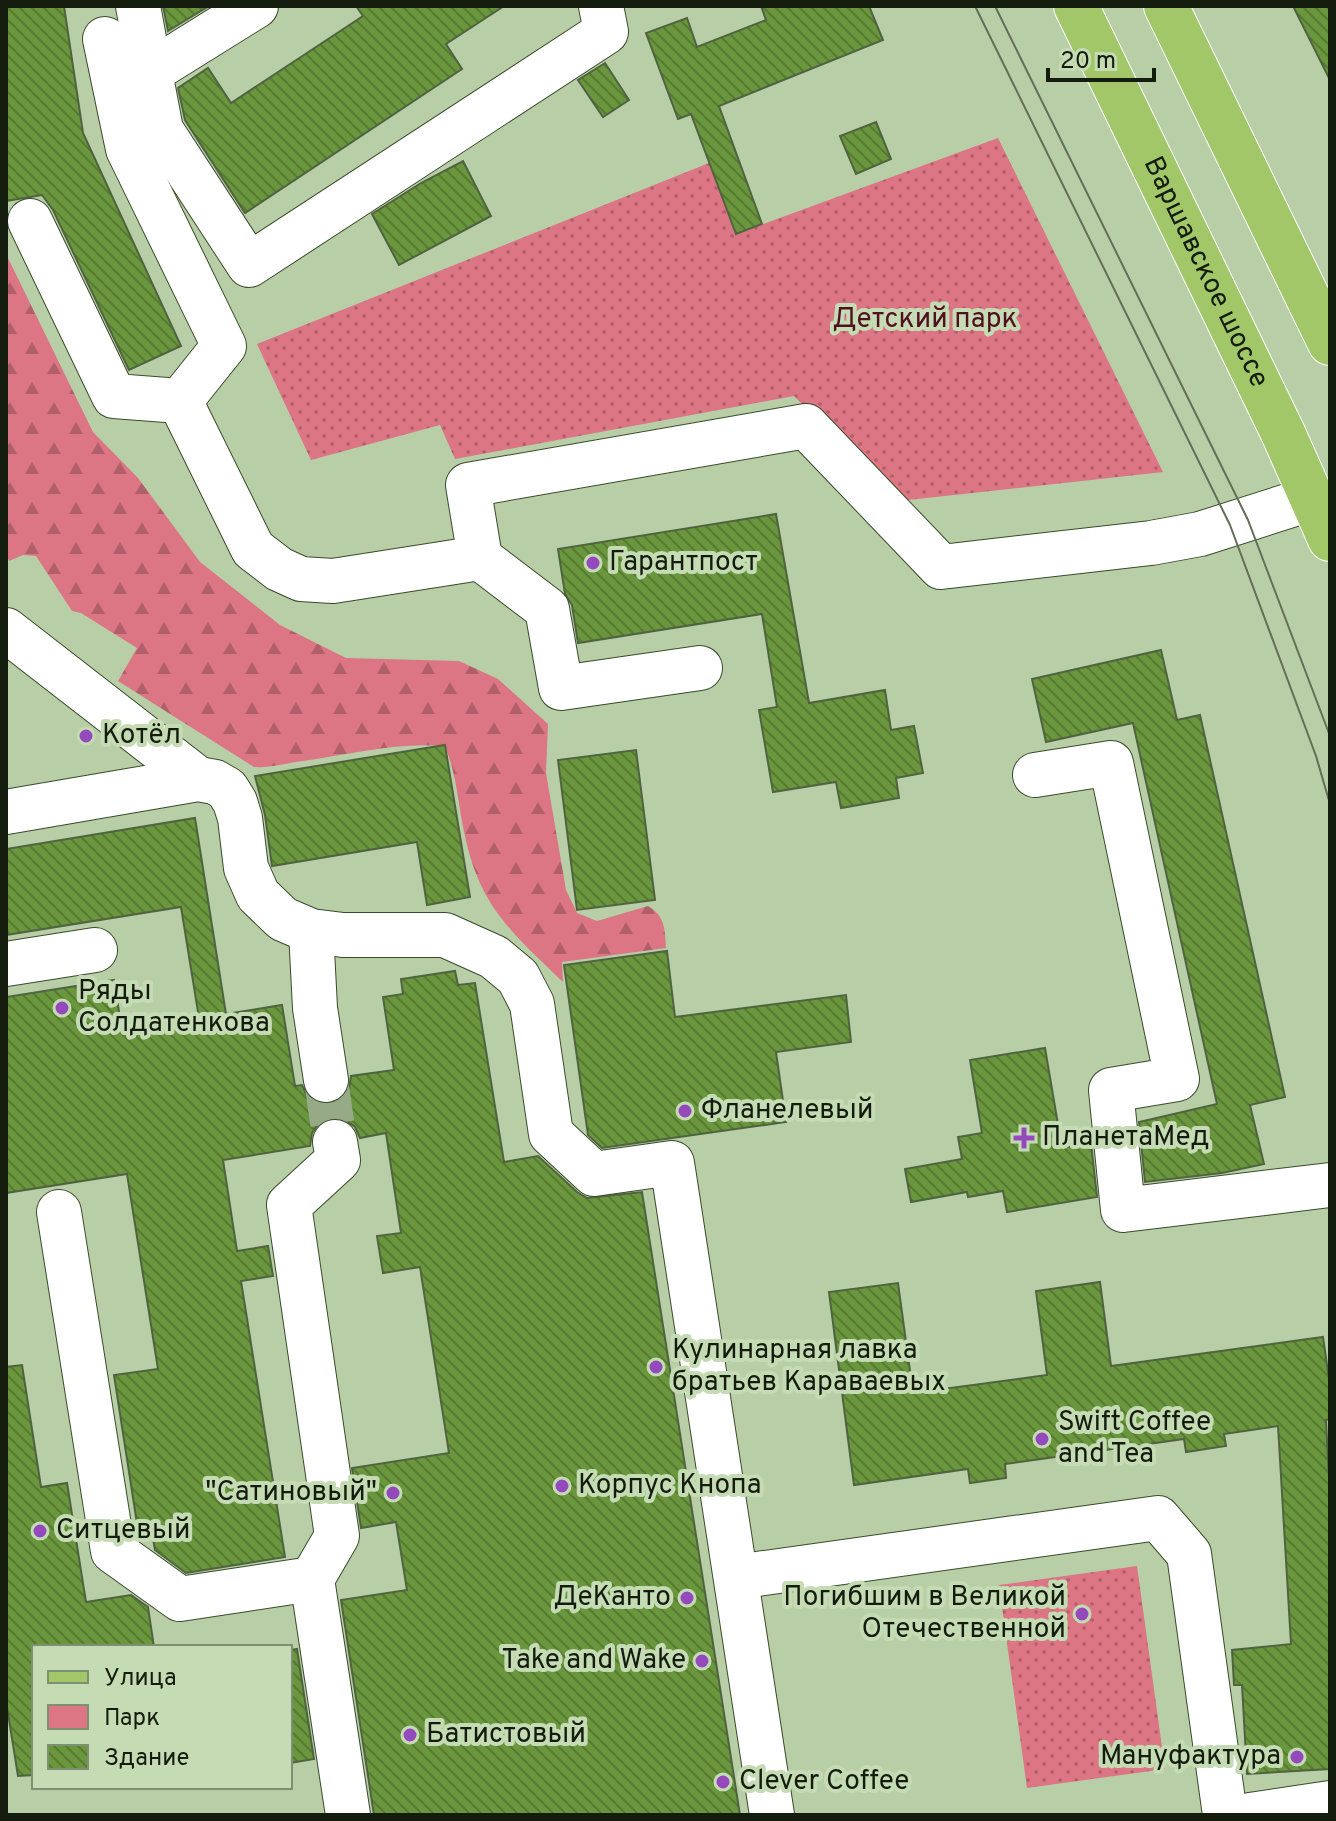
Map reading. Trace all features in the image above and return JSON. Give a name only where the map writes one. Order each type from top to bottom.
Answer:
[{"type":"main road","name":"Варшавское шоссе","points":[[1076,6],[1330,539]]},
{"type":"main road","points":[[1166,6],[1330,343]]},
{"type":"lane","points":[[138,6],[161,130],[249,265],[606,32],[601,6]]},
{"type":"lane","points":[[150,72],[256,6]]},
{"type":"lane","points":[[105,39],[128,149],[224,346],[180,401]]},
{"type":"lane","points":[[30,221],[114,396],[180,401]]},
{"type":"lane","points":[[180,401],[253,549],[279,569],[301,579],[333,581],[480,558]]},
{"type":"lane","points":[[700,668],[561,688],[547,609],[480,558],[468,485],[806,426],[941,567],[1151,543],[1200,534],[1313,498]]},
{"type":"lane","points":[[6,630],[198,779]]},
{"type":"lane","points":[[1035,775],[1111,763],[1174,1064],[1177,1079],[1111,1090],[1123,1210],[1330,1185]]},
{"type":"lane","points":[[6,812],[198,779],[215,782],[227,789],[235,802],[246,868],[258,895],[283,919],[311,931],[343,935],[445,935],[494,957],[518,977],[532,1004],[551,1134],[594,1174],[672,1163],[772,1815]]},
{"type":"lane","points":[[311,931],[315,1008],[326,1080]]},
{"type":"lane","points":[[6,964],[95,950]]},
{"type":"lane","points":[[335,1142],[338,1160],[289,1205],[337,1536],[312,1579],[348,1815]]},
{"type":"lane","points":[[59,1212],[113,1551],[180,1599],[312,1579]]},
{"type":"lane","points":[[736,1577],[1158,1518],[1189,1554],[1225,1815]]},
{"type":"lane","points":[[1250,1815],[1330,1803]]},
{"type":"green space","name":"Детский парк","points":[[998,138],[1163,472],[899,501],[794,396],[455,459],[440,425],[311,460],[257,344],[709,163],[736,234]]},
{"type":"green space","points":[[6,254],[93,432],[138,478],[200,562],[280,625],[346,658],[459,661],[498,679],[548,724],[546,773],[566,890],[577,913],[597,921],[648,906],[661,919],[666,948],[562,962],[563,982],[514,933],[489,901],[471,861],[455,779],[445,746],[392,747],[254,767],[118,681],[137,648],[81,613],[72,611],[36,556],[23,555],[9,561],[6,554]]},
{"type":"green space","points":[[1137,1566],[1165,1769],[1027,1788],[999,1585]]},
{"type":"building","points":[[6,6],[64,6],[83,133],[181,346],[129,370],[53,210],[42,195],[6,201]]},
{"type":"building","points":[[163,6],[209,6],[168,31]]},
{"type":"building","points":[[356,6],[504,6],[446,44],[462,69],[245,213],[185,120],[178,88],[208,68],[231,103],[363,16]]},
{"type":"building","points":[[761,6],[869,6],[883,40],[719,106],[762,224],[736,234],[691,114],[678,119],[646,33],[687,18],[697,47],[766,20]]},
{"type":"building","points":[[1293,6],[1330,6],[1330,80]]},
{"type":"building","points":[[605,63],[629,100],[603,117],[578,80]]},
{"type":"building","points":[[876,122],[891,159],[856,174],[840,136]]},
{"type":"building","points":[[463,161],[491,216],[399,265],[372,214]]},
{"type":"building","points":[[776,514],[809,703],[885,690],[891,730],[914,726],[923,773],[896,778],[899,798],[841,808],[836,782],[773,792],[759,710],[777,707],[762,614],[578,643],[572,605],[565,594],[558,549]]},
{"type":"building","points":[[1161,650],[1177,720],[1200,715],[1285,1097],[1250,1105],[1264,1164],[1222,1173],[1145,1182],[1139,1122],[1217,1104],[1133,723],[1046,742],[1032,679]]},
{"type":"building","points":[[445,745],[470,897],[427,905],[417,842],[272,866],[265,815],[255,776]]},
{"type":"building","points":[[636,750],[655,900],[577,910],[558,760]]},
{"type":"building","points":[[195,818],[226,1014],[282,1005],[295,1086],[302,1085],[307,1096],[318,1103],[331,1104],[341,1100],[349,1090],[351,1076],[394,1070],[383,997],[403,994],[401,979],[455,971],[458,985],[475,983],[504,1162],[538,1156],[587,1198],[642,1192],[740,1815],[374,1815],[341,1600],[407,1590],[396,1522],[361,1528],[352,1468],[449,1453],[420,1267],[383,1273],[377,1236],[401,1233],[386,1133],[360,1138],[355,1127],[344,1119],[330,1118],[320,1122],[312,1133],[310,1146],[223,1160],[237,1251],[268,1246],[273,1276],[241,1281],[285,1557],[186,1573],[155,1550],[151,1528],[138,1530],[114,1375],[158,1369],[127,1174],[6,1193],[6,997],[114,980],[122,1031],[199,1018],[181,907],[6,935],[6,849]]},
{"type":"building","points":[[667,951],[675,1017],[846,995],[851,1042],[776,1052],[786,1122],[602,1148],[588,1135],[564,965]]},
{"type":"building","points":[[1045,1048],[1062,1148],[1091,1143],[1097,1197],[1007,1212],[1003,1191],[968,1197],[967,1192],[911,1202],[905,1169],[962,1159],[958,1137],[982,1133],[970,1060]]},
{"type":"building","points":[[1100,1282],[1111,1366],[1323,1337],[1330,1386],[1330,1419],[1326,1420],[1330,1497],[1330,1769],[1247,1774],[1242,1685],[1234,1685],[1232,1650],[1291,1644],[1278,1426],[1224,1434],[1226,1446],[1186,1452],[1184,1439],[1005,1464],[1006,1478],[970,1483],[968,1469],[854,1485],[829,1292],[898,1283],[913,1393],[1047,1375],[1036,1291]]},
{"type":"building","points":[[22,1365],[41,1487],[67,1483],[86,1602],[131,1595],[148,1607],[154,1645],[32,1645],[32,1775],[18,1776],[6,1701],[6,1367]]},
{"type":"building","points":[[297,1649],[314,1759],[292,1763],[292,1650]]},
{"type":"tunnel","points":[[326,1080],[335,1142]]},
{"type":"tram line","points":[[975,6],[1230,525],[1316,756],[1330,804]]},
{"type":"tram line","points":[[995,6],[1248,520],[1330,736]]},
{"type":"place","name":"Гарантпост","points":[[593,563]]},
{"type":"place","name":"Котёл","points":[[86,736]]},
{"type":"place","name":"Ряды Солдатенкова","points":[[62,1008]]},
{"type":"place","name":"Фланелевый","points":[[685,1111]]},
{"type":"place","name":"ПланетаМед","points":[[1024,1138]]},
{"type":"place","name":"Кулинарная лавка братьев Караваевых","points":[[656,1367]]},
{"type":"place","name":"Swift Coffee and Tea","points":[[1042,1439]]},
{"type":"place","name":"Корпус Кнопа","points":[[562,1486]]},
{"type":"place","name":"\"Сатиновый\"","points":[[393,1493]]},
{"type":"place","name":"Ситцевый","points":[[40,1531]]},
{"type":"place","name":"ДеКанто","points":[[687,1598]]},
{"type":"place","name":"Погибшим в Великой Отечественной","points":[[1082,1614]]},
{"type":"place","name":"Take and Wake","points":[[702,1661]]},
{"type":"place","name":"Батистовый","points":[[410,1735]]},
{"type":"place","name":"Мануфактура","points":[[1297,1757]]},
{"type":"place","name":"Clever Coffee","points":[[723,1782]]}]
